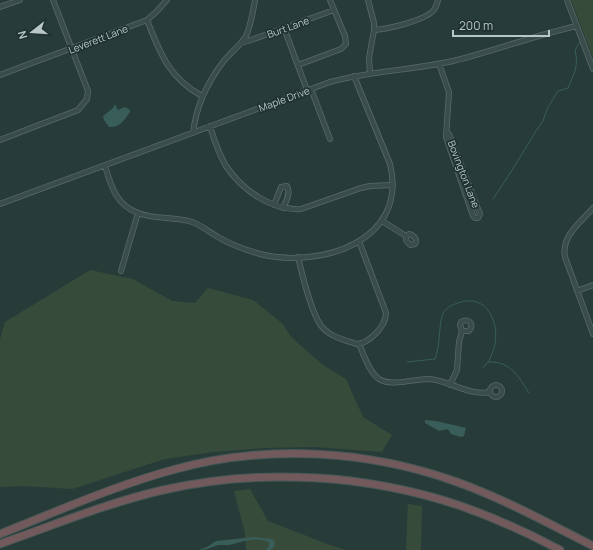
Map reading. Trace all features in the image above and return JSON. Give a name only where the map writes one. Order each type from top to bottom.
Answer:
[{"type":"highway","points":[[0,534],[125,485],[178,468],[256,455],[306,454],[356,457],[396,464],[428,472],[490,495],[593,546]]},
{"type":"highway","points":[[0,544],[117,502],[163,490],[198,483],[226,480],[288,478],[357,482],[422,495],[491,517],[534,536],[560,550]]},
{"type":"street","points":[[0,7],[20,0]]},
{"type":"street","points":[[0,140],[78,110],[84,105],[88,96],[88,91],[53,0]]},
{"type":"street","name":"Leverett Lane","points":[[0,76],[147,20],[167,0]]},
{"type":"street","points":[[192,133],[202,96],[223,63],[241,42],[248,30],[255,0]]},
{"type":"street","points":[[298,65],[344,47],[346,42],[345,36],[330,0]]},
{"type":"street","points":[[368,0],[373,16],[374,30],[368,58],[370,74]]},
{"type":"street","points":[[374,30],[392,28],[426,16],[432,12],[438,0]]},
{"type":"street","points":[[567,0],[593,69]]},
{"type":"street","name":"Burt Lane","points":[[241,42],[254,40],[334,10]]},
{"type":"street","points":[[147,20],[158,47],[173,72],[188,88],[202,96]]},
{"type":"street","name":"Maple Drive","points":[[0,204],[330,82],[354,76],[439,64],[495,50],[577,26]]},
{"type":"street","points":[[284,28],[298,65],[330,139]]},
{"type":"street","name":"Bovington Lane","points":[[439,64],[449,92],[447,132],[449,134],[473,216],[478,218],[480,214],[457,160]]},
{"type":"street","points":[[105,166],[115,195],[120,202],[131,211],[146,216],[174,218],[192,222],[225,241],[247,250],[277,257],[321,255],[336,251],[359,241],[382,221],[390,204],[393,184],[390,164],[358,89],[354,76]]},
{"type":"street","points":[[210,126],[221,156],[234,177],[249,190],[274,205],[292,210],[301,209],[361,188],[393,184]]},
{"type":"street","points":[[274,205],[282,187],[287,186],[289,188],[289,192],[284,208]]},
{"type":"street","points":[[593,208],[569,235],[564,244],[565,257],[593,334]]},
{"type":"street","points":[[121,271],[138,213]]},
{"type":"street","points":[[382,221],[406,236]]},
{"type":"street","points":[[298,257],[306,289],[319,323],[330,334],[359,344],[366,342],[380,329],[386,318],[384,306],[359,241]]},
{"type":"street","points":[[577,290],[593,285]]},
{"type":"street","points":[[450,385],[456,370],[459,342],[462,331]]},
{"type":"street","points":[[359,344],[374,374],[380,380],[392,382],[429,379],[480,394],[490,392]]},
{"type":"green space","points":[[571,0],[593,0],[593,58]]},
{"type":"green space","points":[[90,270],[133,279],[172,301],[195,303],[208,288],[253,300],[283,324],[291,337],[323,365],[346,379],[363,417],[392,435],[382,452],[314,447],[265,448],[213,452],[165,459],[72,489],[23,486],[0,487],[0,339],[5,322]]},
{"type":"green space","points":[[250,489],[268,521],[346,550],[246,550],[245,533],[234,491]]},
{"type":"green space","points":[[408,504],[422,506],[421,550],[406,550]]},
{"type":"water","points":[[115,104],[118,110],[125,107],[130,110],[130,112],[124,121],[119,125],[109,127],[103,116],[113,108]]},
{"type":"water","points":[[425,420],[466,428],[464,436],[461,437],[451,434],[448,429],[439,431],[425,423]]},
{"type":"water","points":[[254,537],[272,539],[275,542],[274,547],[270,550],[266,550],[269,546],[269,542],[264,540],[254,540],[229,545],[219,545],[198,550],[207,547],[216,541]]},
{"type":"waterway","points":[[493,199],[543,121],[547,109],[558,91],[568,88],[576,66],[575,50],[580,42]]},
{"type":"waterway","points":[[407,362],[435,359],[443,314],[446,309],[453,305],[468,301],[477,302],[484,306],[490,312],[493,320],[496,339],[488,362]]},
{"type":"waterway","points":[[483,368],[488,362],[503,364],[517,375],[529,393]]}]
